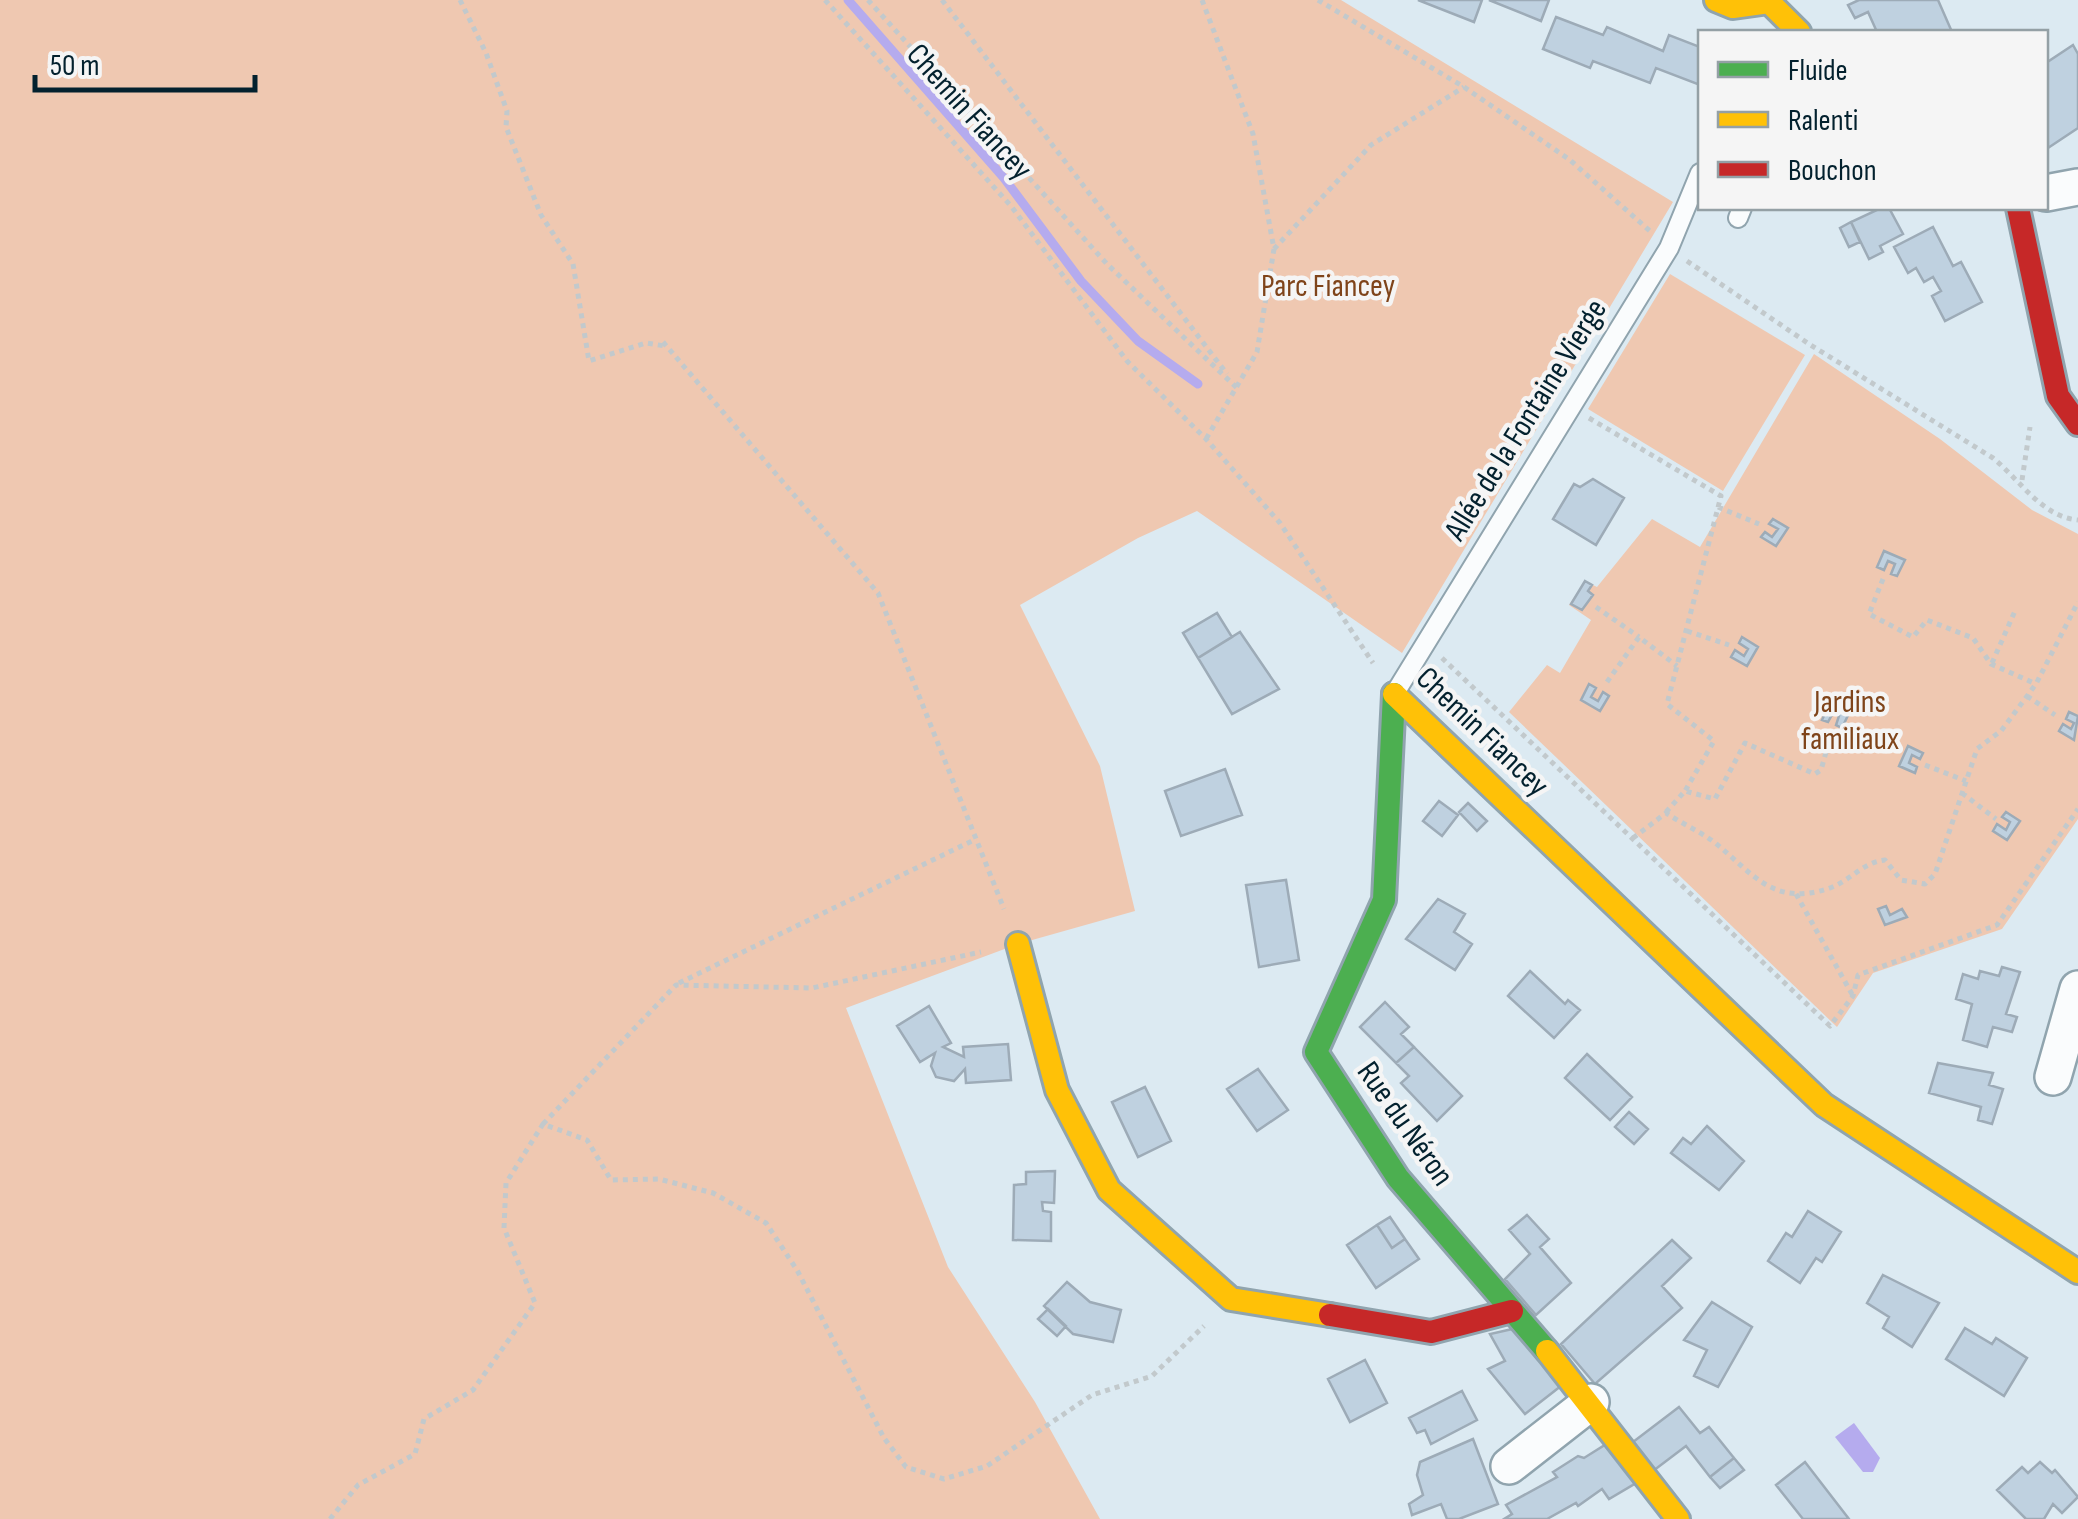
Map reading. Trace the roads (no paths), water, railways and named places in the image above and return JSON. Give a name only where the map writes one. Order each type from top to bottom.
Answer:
[{"type":"street","points":[[1716,0],[1733,7],[1767,6],[1796,30]]},
{"type":"street","points":[[2048,193],[2078,186]]},
{"type":"street","points":[[2018,210],[2058,396],[2078,424]]},
{"type":"street","name":"Chemin Fiancey","points":[[1394,694],[1824,1106],[2078,1272]]},
{"type":"street","name":"Rue du Néron","points":[[1394,694],[1384,900],[1316,1052],[1398,1178],[1592,1402],[1678,1519]]},
{"type":"street","points":[[1018,944],[1057,1090],[1110,1190],[1232,1299],[1431,1332],[1512,1311]]},
{"type":"street","points":[[2053,1078],[2078,990]]},
{"type":"street","points":[[1510,1466],[1592,1402]]},
{"type":"lane","name":"Allée de la Fontaine Vierge","points":[[1394,694],[1669,248],[1698,178]]},
{"type":"waterway","points":[[848,0],[1004,178],[1081,281],[1138,341],[1198,384]]},
{"type":"park label","name":"Parc Fiancey","points":[[1328,286]]},
{"type":"park label","name":"Jardins familiaux","points":[[1850,720]]}]
